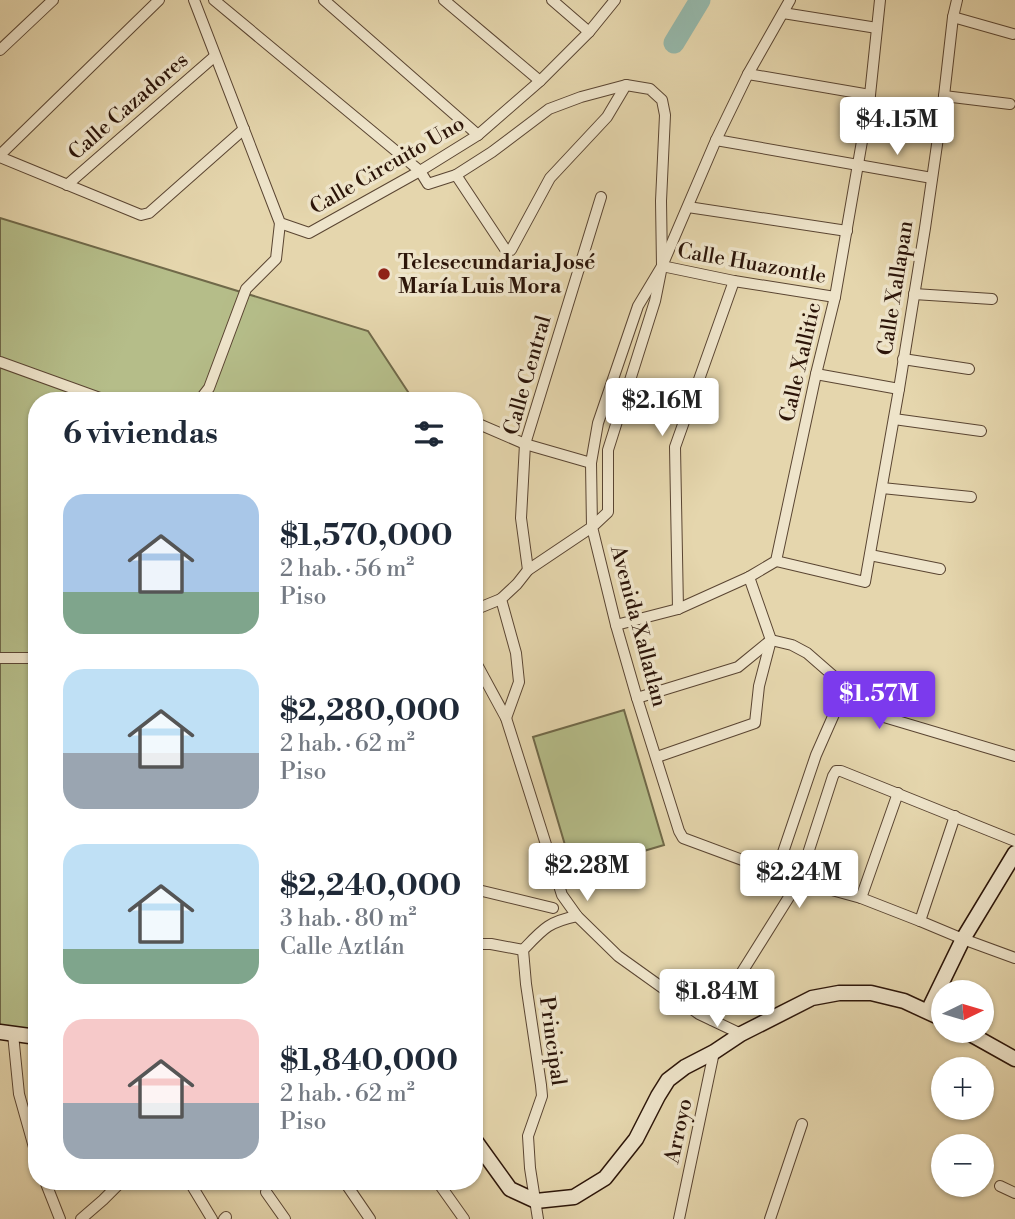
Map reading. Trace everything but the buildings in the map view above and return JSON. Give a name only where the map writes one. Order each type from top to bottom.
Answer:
[{"type":"street","points":[[0,50],[53,0]]},
{"type":"street","points":[[159,0],[0,156],[141,215],[149,212],[244,129]]},
{"type":"street","points":[[194,0],[280,223],[276,259],[246,289],[205,392]]},
{"type":"street","points":[[214,0],[420,171],[428,184],[456,175],[549,109],[581,97],[626,85],[650,89],[662,100],[665,116],[661,201],[662,266],[638,306],[598,424],[591,463],[592,527],[528,570],[501,599],[483,606]]},
{"type":"street","points":[[324,0],[478,135]]},
{"type":"street","points":[[444,0],[540,81]]},
{"type":"street","points":[[552,0],[589,32]]},
{"type":"street","name":"Calle Circuito Uno","points":[[280,223],[309,233],[478,135],[540,81],[589,32],[615,0]]},
{"type":"street","name":"Avenida Xallatlan","points":[[776,873],[683,838],[679,831],[616,625],[592,527],[608,512],[608,450],[654,301],[662,266],[716,140],[748,74],[790,0]]},
{"type":"street","name":"Calle Xallitic","points":[[776,561],[835,297],[870,95],[880,0]]},
{"type":"street","name":"Calle Xallapan","points":[[776,561],[865,582],[899,389],[957,0]]},
{"type":"street","points":[[783,13],[877,28]]},
{"type":"street","points":[[953,17],[1013,34]]},
{"type":"street","name":"Calle Cazadores","points":[[67,185],[215,56]]},
{"type":"street","points":[[748,74],[870,95]]},
{"type":"street","points":[[456,175],[505,249],[511,250],[550,178],[607,117],[626,85]]},
{"type":"street","points":[[944,96],[1010,104]]},
{"type":"street","points":[[716,140],[932,178]]},
{"type":"street","name":"Calle Central","points":[[528,570],[521,518],[525,444],[601,197]]},
{"type":"street","points":[[688,207],[847,231]]},
{"type":"street","name":"Calle Huazontle","points":[[662,266],[835,297]]},
{"type":"street","points":[[678,609],[675,447],[734,281]]},
{"type":"street","points":[[914,294],[992,299]]},
{"type":"street","points":[[903,359],[970,369]]},
{"type":"street","points":[[0,362],[83,392]]},
{"type":"street","points":[[816,374],[899,389]]},
{"type":"street","points":[[894,419],[981,431]]},
{"type":"street","points":[[483,426],[525,444],[591,463]]},
{"type":"street","points":[[594,443],[608,450]]},
{"type":"street","points":[[882,488],[971,497]]},
{"type":"street","points":[[870,555],[940,569]]},
{"type":"street","points":[[616,625],[678,609],[749,577],[776,561]]},
{"type":"street","points":[[656,757],[755,723],[771,640],[749,577]]},
{"type":"street","points":[[501,599],[516,653],[519,682],[506,718]]},
{"type":"street","points":[[771,640],[792,645],[807,653],[884,717],[1015,756]]},
{"type":"street","points":[[637,698],[738,667],[771,640]]},
{"type":"street","points":[[0,659],[28,658]]},
{"type":"street","points":[[483,676],[506,718],[562,895],[577,916],[618,956],[699,1014],[741,1034]]},
{"type":"street","points":[[846,687],[816,755],[776,873],[861,898],[1015,958]]},
{"type":"street","points":[[712,1020],[799,881],[836,771],[1015,841]]},
{"type":"street","points":[[861,898],[898,793]]},
{"type":"street","points":[[920,921],[955,816]]},
{"type":"street","points":[[928,1011],[963,939],[1010,871],[1015,853]]},
{"type":"street","points":[[483,891],[553,908]]},
{"type":"street","points":[[483,944],[523,950],[545,926],[562,895]]},
{"type":"street","points":[[545,926],[577,916]]},
{"type":"street","name":"Principal","points":[[523,950],[542,1096],[528,1136],[536,1214]]},
{"type":"street","points":[[483,1152],[510,1189],[536,1214],[574,1197],[605,1178],[636,1139],[668,1080],[741,1034],[812,998],[839,993],[871,993],[904,1001],[931,1013]]},
{"type":"street","points":[[28,1036],[6,1033],[28,1126]]},
{"type":"street","points":[[986,1043],[1015,1059]]},
{"type":"street","name":"Arroyo","points":[[679,1219],[714,1052]]},
{"type":"street","points":[[770,1219],[802,1124]]},
{"type":"street","points":[[1000,1186],[1015,1193]]},
{"type":"street","points":[[49,1190],[60,1219]]},
{"type":"street","points":[[81,1219],[112,1190]]},
{"type":"street","points":[[194,1190],[212,1219]]},
{"type":"street","points":[[350,1190],[370,1219]]},
{"type":"street","points":[[443,1190],[464,1219]]},
{"type":"street","points":[[266,1192],[285,1219]]},
{"type":"green space","points":[[0,218],[368,331],[408,392],[28,392],[28,1032],[0,1027]]},
{"type":"green space","points":[[624,710],[664,845],[573,872],[533,737]]},
{"type":"waterway","points":[[674,43],[700,0]]},
{"type":"place","name":"Telesecundaria José María Luis Mora","points":[[384,274]]}]
